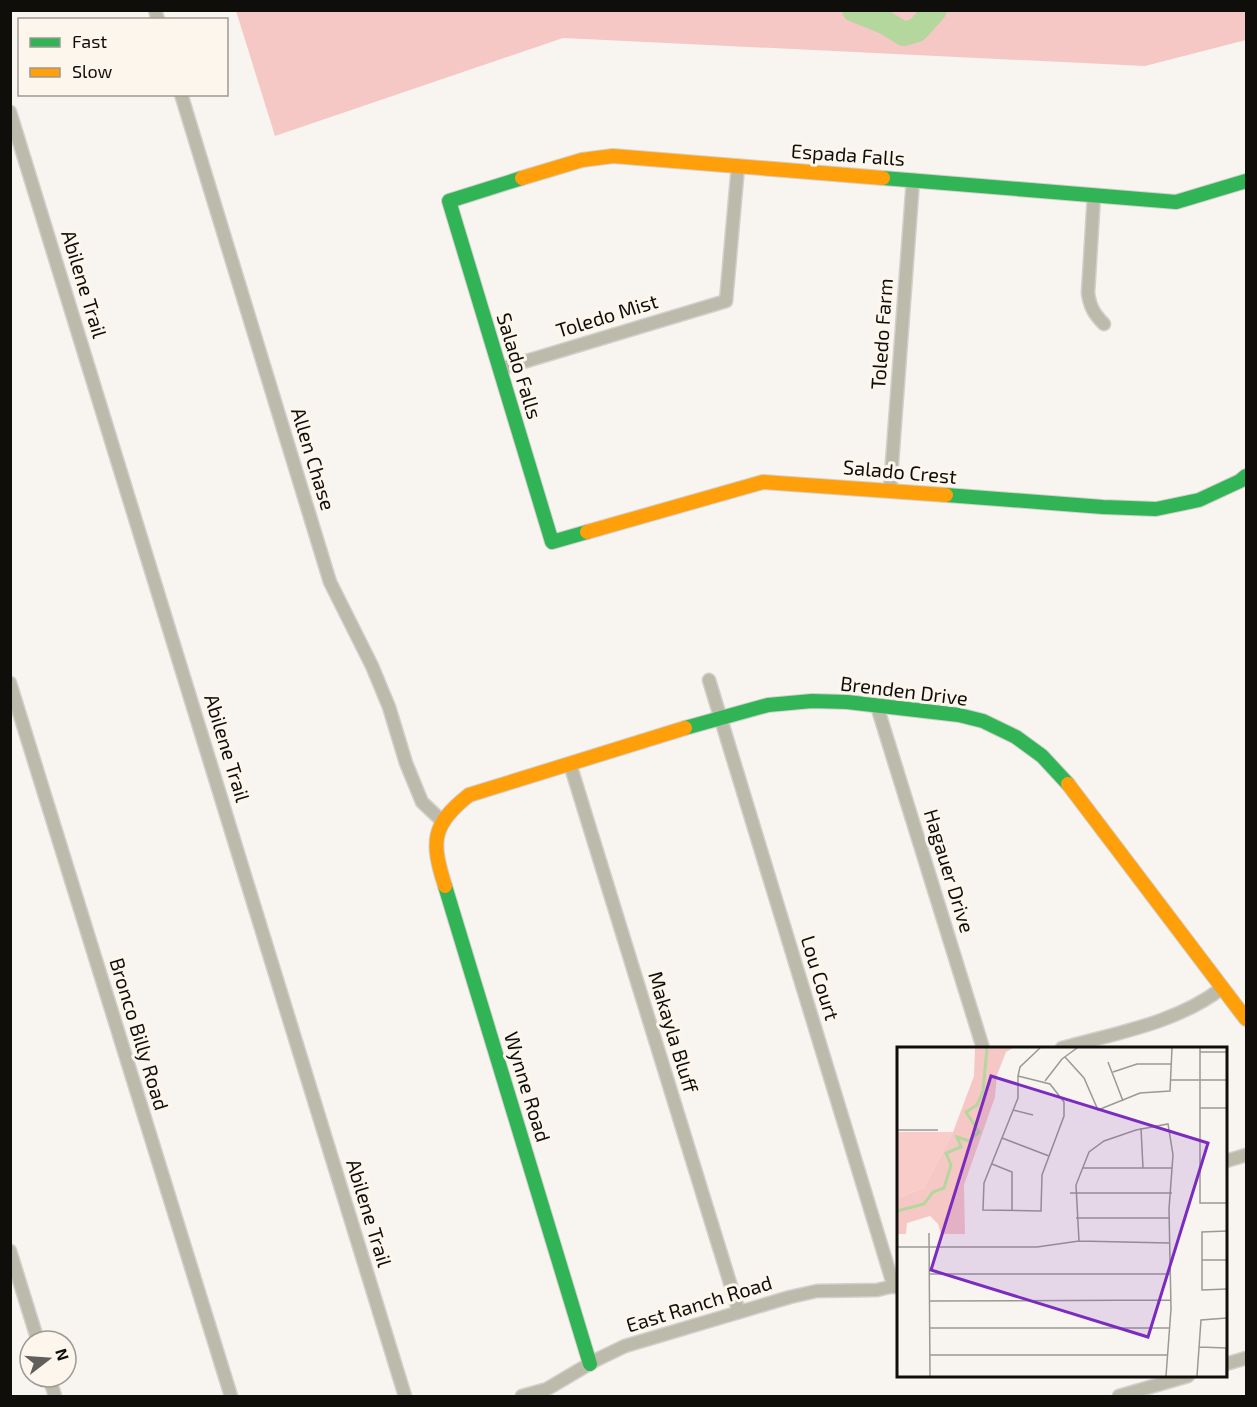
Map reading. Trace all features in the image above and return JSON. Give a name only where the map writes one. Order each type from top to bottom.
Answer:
[{"type":"street","name":"Allen Chase","points":[[182,96],[330,582],[389,707],[406,763],[422,802],[441,820]]},
{"type":"street","name":"Abilene Trail","points":[[10,111],[405,1396]]},
{"type":"street","name":"Espada Falls","points":[[449,201],[582,160],[613,156],[1176,202],[1246,181]]},
{"type":"street","name":"Toledo Mist","points":[[500,369],[726,301],[738,166]]},
{"type":"street","name":"Toledo Farm","points":[[891,490],[913,180]]},
{"type":"street","points":[[1094,195],[1089,306],[1104,324]]},
{"type":"street","name":"Salado Falls","points":[[449,201],[552,542]]},
{"type":"street","name":"Salado Crest","points":[[552,542],[763,482],[1156,509],[1199,500],[1246,476]]},
{"type":"street","name":"Lou Court","points":[[709,680],[896,1286]]},
{"type":"street","name":"Bronco Billy Road","points":[[10,682],[231,1396]]},
{"type":"street","name":"Brenden Drive","points":[[441,820],[469,795],[719,717],[768,705],[847,702],[959,715],[983,721],[1016,736],[1042,756],[1076,792],[1246,1019]]},
{"type":"street","name":"Hagauer Drive","points":[[877,706],[983,1047]]},
{"type":"street","name":"Makayla Bluff","points":[[570,764],[739,1312]]},
{"type":"street","name":"Wynne Road","points":[[441,820],[435,846],[439,867],[591,1364]]},
{"type":"street","points":[[1066,1047],[1174,1016],[1206,1000],[1222,988]]},
{"type":"street","points":[[1227,1161],[1246,1155]]},
{"type":"street","points":[[10,1251],[34,1329]]},
{"type":"street","name":"East Ranch Road","points":[[522,1396],[547,1389],[625,1346],[739,1312],[817,1291],[877,1290],[896,1286]]},
{"type":"street","points":[[1227,1364],[1246,1358]]},
{"type":"street","points":[[1119,1396],[1185,1377]]},
{"type":"shaded area","points":[[1246,10],[1246,40],[1145,66],[563,38],[275,136],[236,11]]},
{"type":"waterway","points":[[854,10],[886,23],[904,34],[917,30],[935,10]]},
{"type":"traffic: fast","points":[[522,178],[449,201],[552,542],[587,532]]},
{"type":"traffic: fast","points":[[883,178],[1176,202],[1246,181]]},
{"type":"traffic: fast","points":[[946,495],[1156,509],[1199,500],[1246,476]]},
{"type":"traffic: fast","points":[[685,728],[768,705],[812,701],[847,702],[959,715],[983,721],[1016,737],[1042,756],[1068,784]]},
{"type":"traffic: fast","points":[[445,886],[590,1364]]},
{"type":"traffic: slow","points":[[522,178],[582,160],[613,156],[883,178]]},
{"type":"traffic: slow","points":[[587,532],[763,482],[946,495]]},
{"type":"traffic: slow","points":[[445,886],[436,846],[438,835],[447,816],[469,795],[685,728]]},
{"type":"traffic: slow","points":[[1068,784],[1246,1019]]}]
